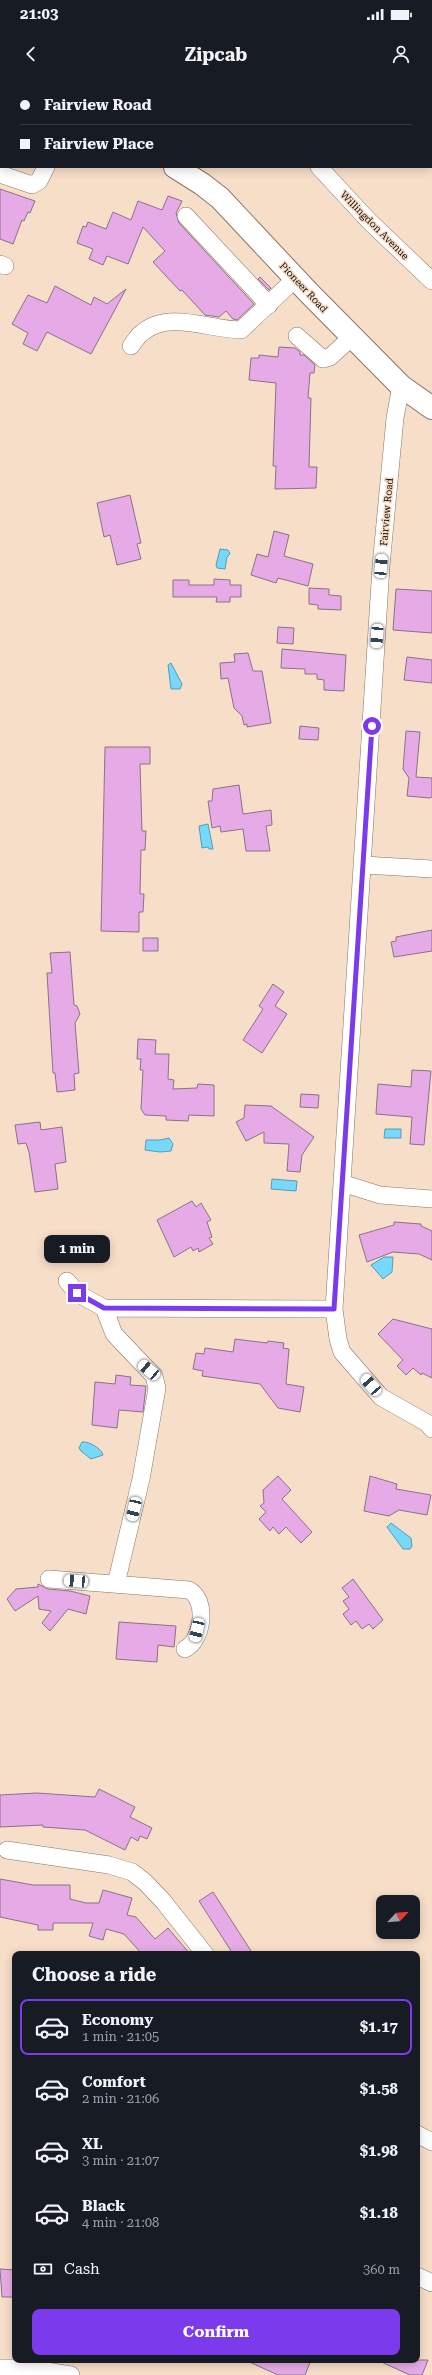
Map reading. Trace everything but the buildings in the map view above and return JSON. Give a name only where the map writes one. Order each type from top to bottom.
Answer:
[{"type":"main road","name":"Pioneer Road","points":[[177,168],[202,184],[220,198],[295,279],[401,386],[432,408]]},
{"type":"street","points":[[0,174],[32,185],[39,181],[46,168]]},
{"type":"street","name":"Willingdon Avenue","points":[[320,168],[369,221],[432,282]]},
{"type":"street","points":[[186,216],[269,304]]},
{"type":"street","points":[[131,346],[144,331],[156,325],[172,322],[241,330],[295,279]]},
{"type":"street","points":[[296,336],[324,359],[330,357],[352,337]]},
{"type":"street","name":"Fairview Road","points":[[401,386],[395,418],[381,566],[364,865],[334,1309],[338,1340],[342,1352],[381,1397],[427,1423],[432,1429]]},
{"type":"street","points":[[364,865],[432,869]]},
{"type":"street","points":[[342,1183],[380,1195],[432,1199]]},
{"type":"street","points":[[66,1281],[77,1293],[104,1308],[334,1309]]},
{"type":"street","points":[[104,1308],[114,1334],[154,1376],[157,1388],[141,1479],[116,1584]]},
{"type":"street","points":[[49,1579],[182,1588],[194,1593],[200,1602],[200,1620],[195,1640],[185,1649]]},
{"type":"street","points":[[7,1850],[109,1865],[132,1872],[145,1882],[162,1901],[203,1951]]},
{"type":"street","points":[[420,2136],[432,2142]]},
{"type":"street","points":[[420,2277],[432,2283]]},
{"type":"street","points":[[0,2368],[27,2368],[71,2375]]},
{"type":"water","points":[[220,549],[228,550],[230,554],[227,557],[225,569],[217,568],[216,565]]},
{"type":"water","points":[[171,663],[182,684],[180,689],[171,689],[168,665]]},
{"type":"water","points":[[208,824],[213,849],[209,849],[208,847],[202,848],[199,826]]},
{"type":"water","points":[[385,1129],[401,1129],[401,1138],[384,1138]]},
{"type":"water","points":[[169,1138],[173,1144],[171,1151],[160,1152],[145,1150],[146,1140],[160,1140]]},
{"type":"water","points":[[272,1179],[297,1181],[296,1191],[271,1189]]},
{"type":"water","points":[[384,1257],[393,1257],[392,1272],[383,1279],[371,1265]]},
{"type":"water","points":[[82,1442],[95,1446],[103,1455],[91,1459],[79,1448]]},
{"type":"water","points":[[391,1523],[411,1538],[412,1546],[410,1549],[403,1549],[387,1527]]},
{"type":"route","points":[[77,1293],[88,1301],[104,1308],[334,1309],[351,1071],[372,726]]}]
